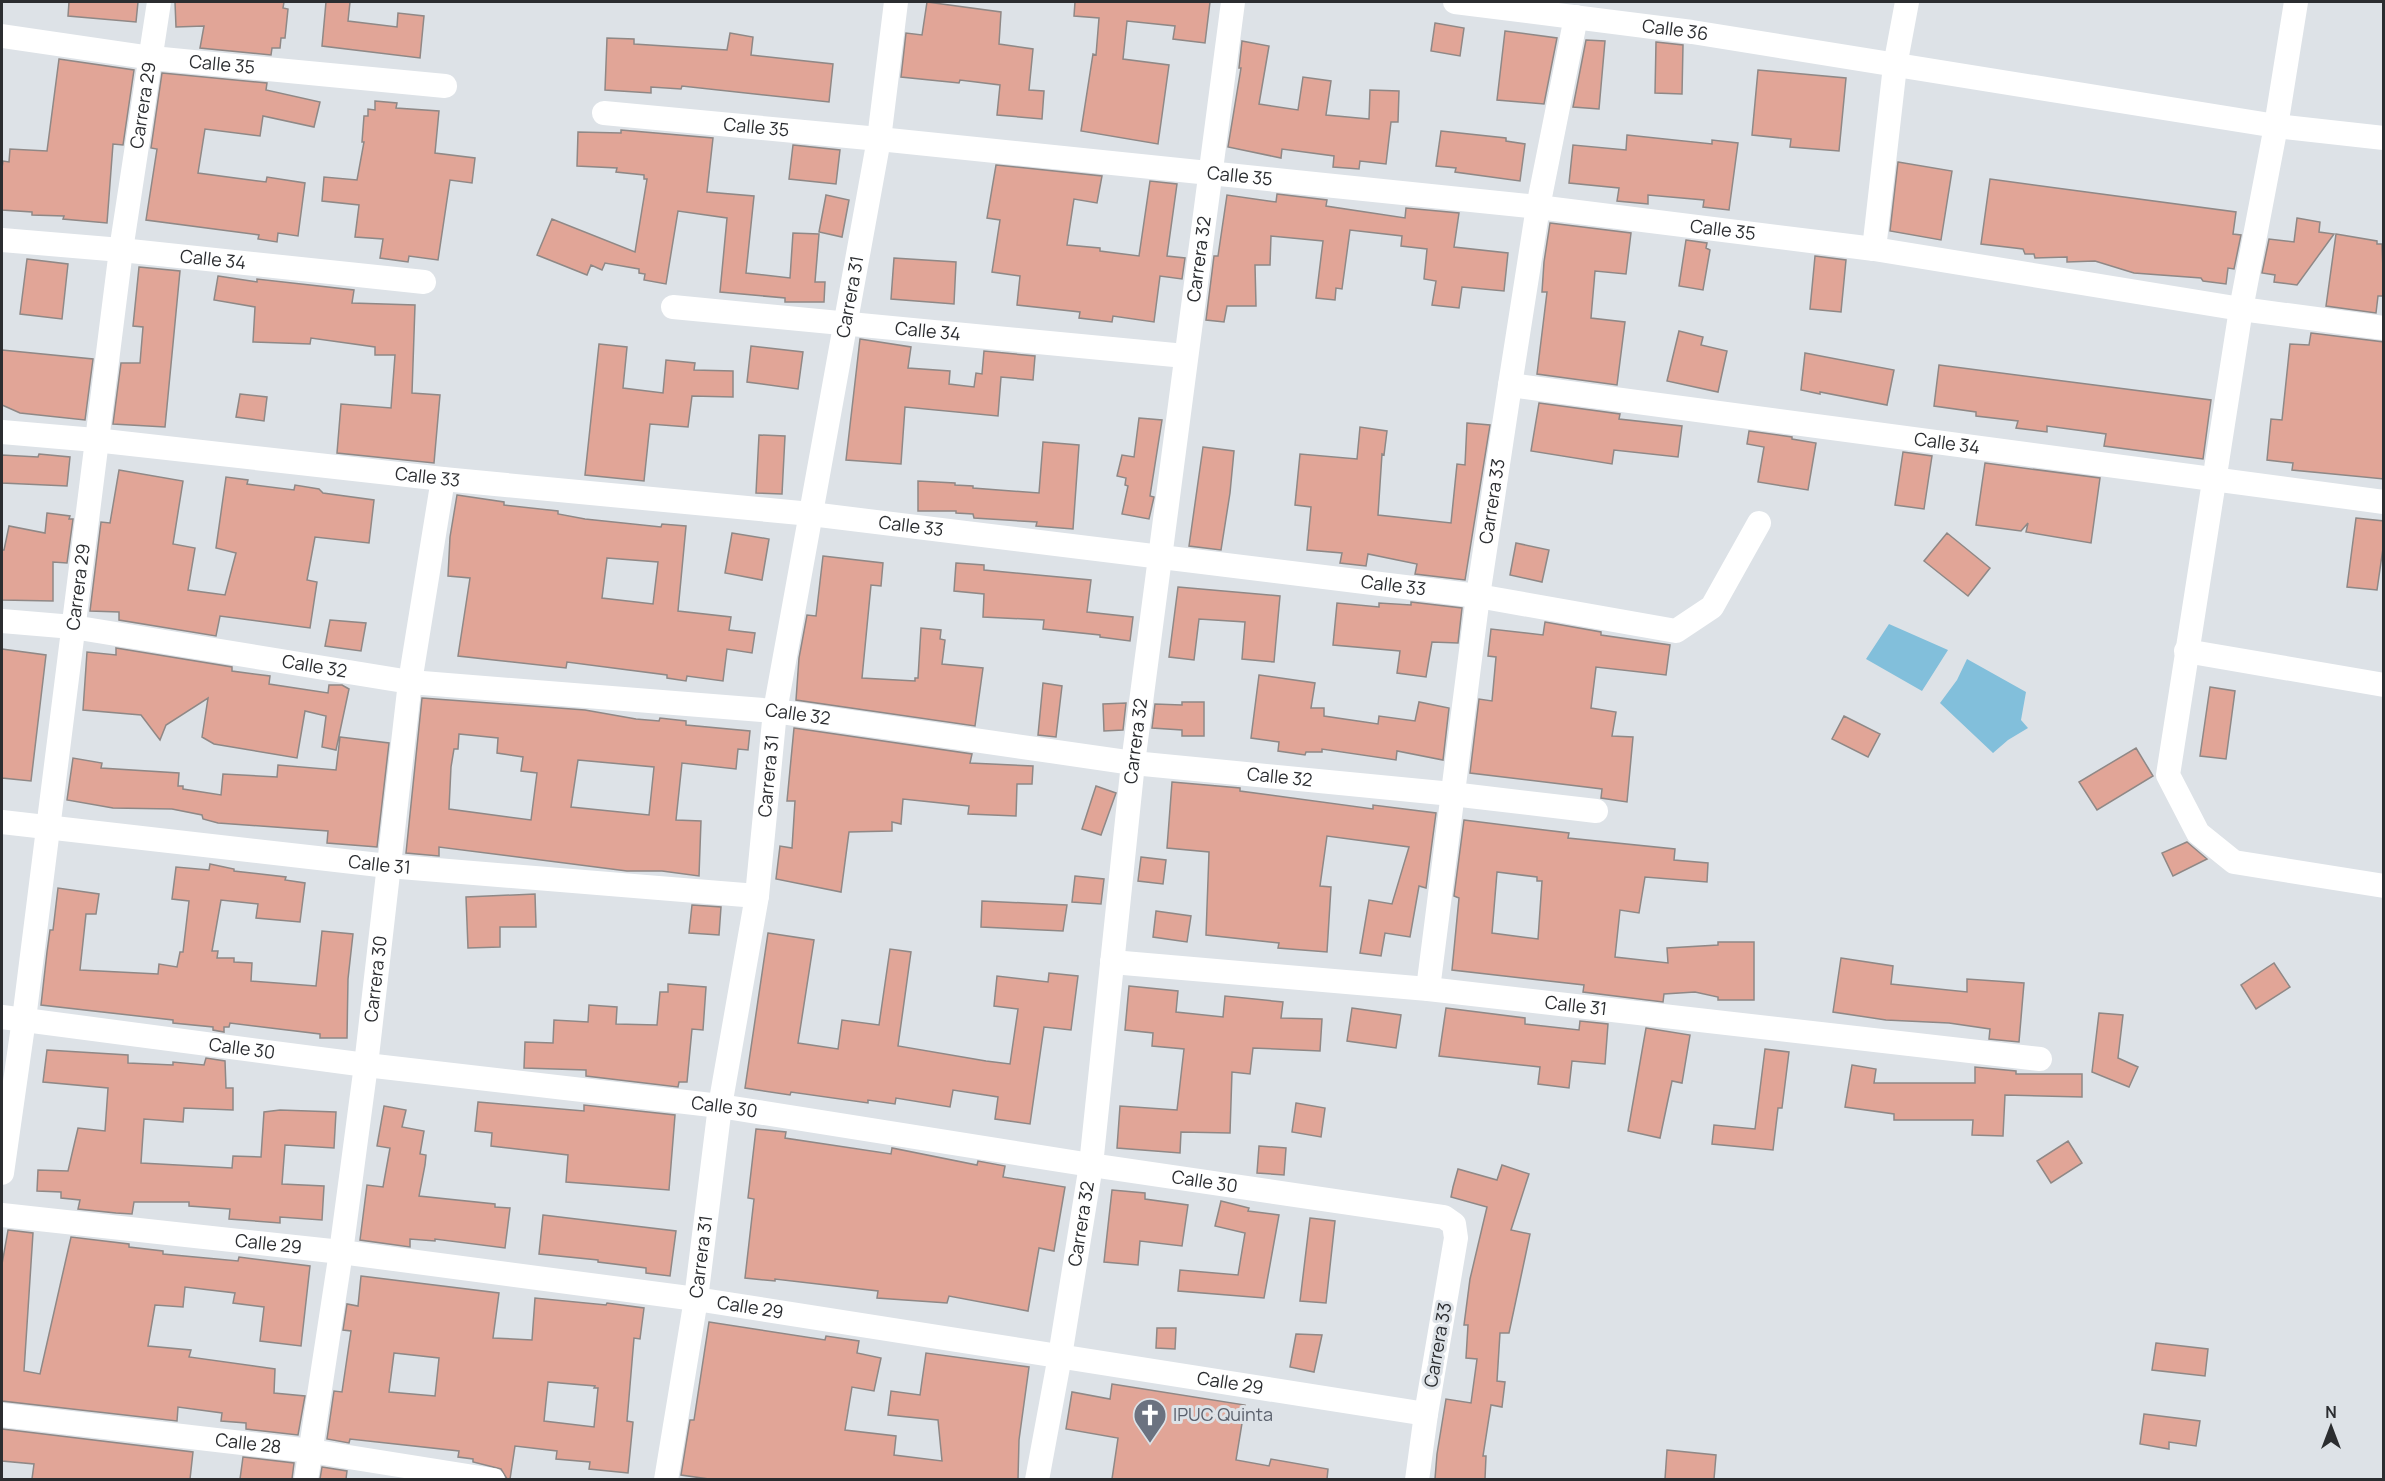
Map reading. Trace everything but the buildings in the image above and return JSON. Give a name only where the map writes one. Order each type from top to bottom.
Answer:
[{"type":"street","name":"Carrera 29","points":[[2,1173],[13,1018],[46,826],[121,250],[159,2]]},
{"type":"street","name":"Carrera 31","points":[[666,1479],[696,1299],[720,1106],[757,896],[775,711],[879,139],[896,2]]},
{"type":"street","name":"Carrera 32","points":[[1037,1479],[1060,1356],[1090,1165],[1132,763],[1233,2]]},
{"type":"street","name":"Calle 36","points":[[1455,2],[1692,32],[2276,126],[2384,138]]},
{"type":"street","points":[[1874,249],[1895,66],[1907,2]]},
{"type":"street","points":[[2296,2],[2212,480],[2168,775],[2198,833],[2234,862],[2384,886]]},
{"type":"street","name":"Carrera 33","points":[[1428,989],[1478,596],[1510,384],[1538,207],[1576,17]]},
{"type":"street","name":"Calle 35","points":[[2,36],[152,58],[445,86]]},
{"type":"street","name":"Calle 35","points":[[604,113],[1538,207],[1874,249],[2241,309],[2384,328]]},
{"type":"street","name":"Calle 34","points":[[2,240],[121,250],[424,282]]},
{"type":"street","name":"Calle 34","points":[[672,307],[1185,356]]},
{"type":"street","name":"Calle 34","points":[[1510,384],[2384,502]]},
{"type":"street","name":"Calle 33","points":[[2,432],[95,440],[442,479],[811,514],[1478,596],[1676,631],[1712,607],[1759,523]]},
{"type":"street","name":"Carrera 30","points":[[306,1479],[341,1252],[366,1065],[410,682],[442,479]]},
{"type":"street","name":"Calle 32","points":[[2,621],[73,627],[410,682],[775,711],[1132,763],[1452,794],[1596,812]]},
{"type":"street","points":[[2186,651],[2384,685]]},
{"type":"street","name":"Calle 31","points":[[2,822],[388,866],[757,896]]},
{"type":"street","name":"Calle 31","points":[[1112,962],[1428,989],[2040,1059]]},
{"type":"street","name":"Calle 30","points":[[13,1018],[366,1065],[720,1106],[1090,1165],[1444,1217]]},
{"type":"street","name":"Calle 29","points":[[2,1215],[341,1252],[696,1299],[1426,1413]]},
{"type":"street","name":"Carrera 33","points":[[1417,1479],[1456,1238],[1454,1224],[1444,1217]]},
{"type":"street","name":"Calle 28","points":[[2,1415],[311,1451],[494,1479]]},
{"type":"water","points":[[1889,624],[1948,650],[1922,691],[1866,659]]},
{"type":"water","points":[[1967,659],[2026,692],[2021,720],[2028,728],[2008,740],[1993,753],[1940,703],[1957,680]]},
{"type":"place","name":"IPUC Quinta","points":[[1150,1444]]}]
